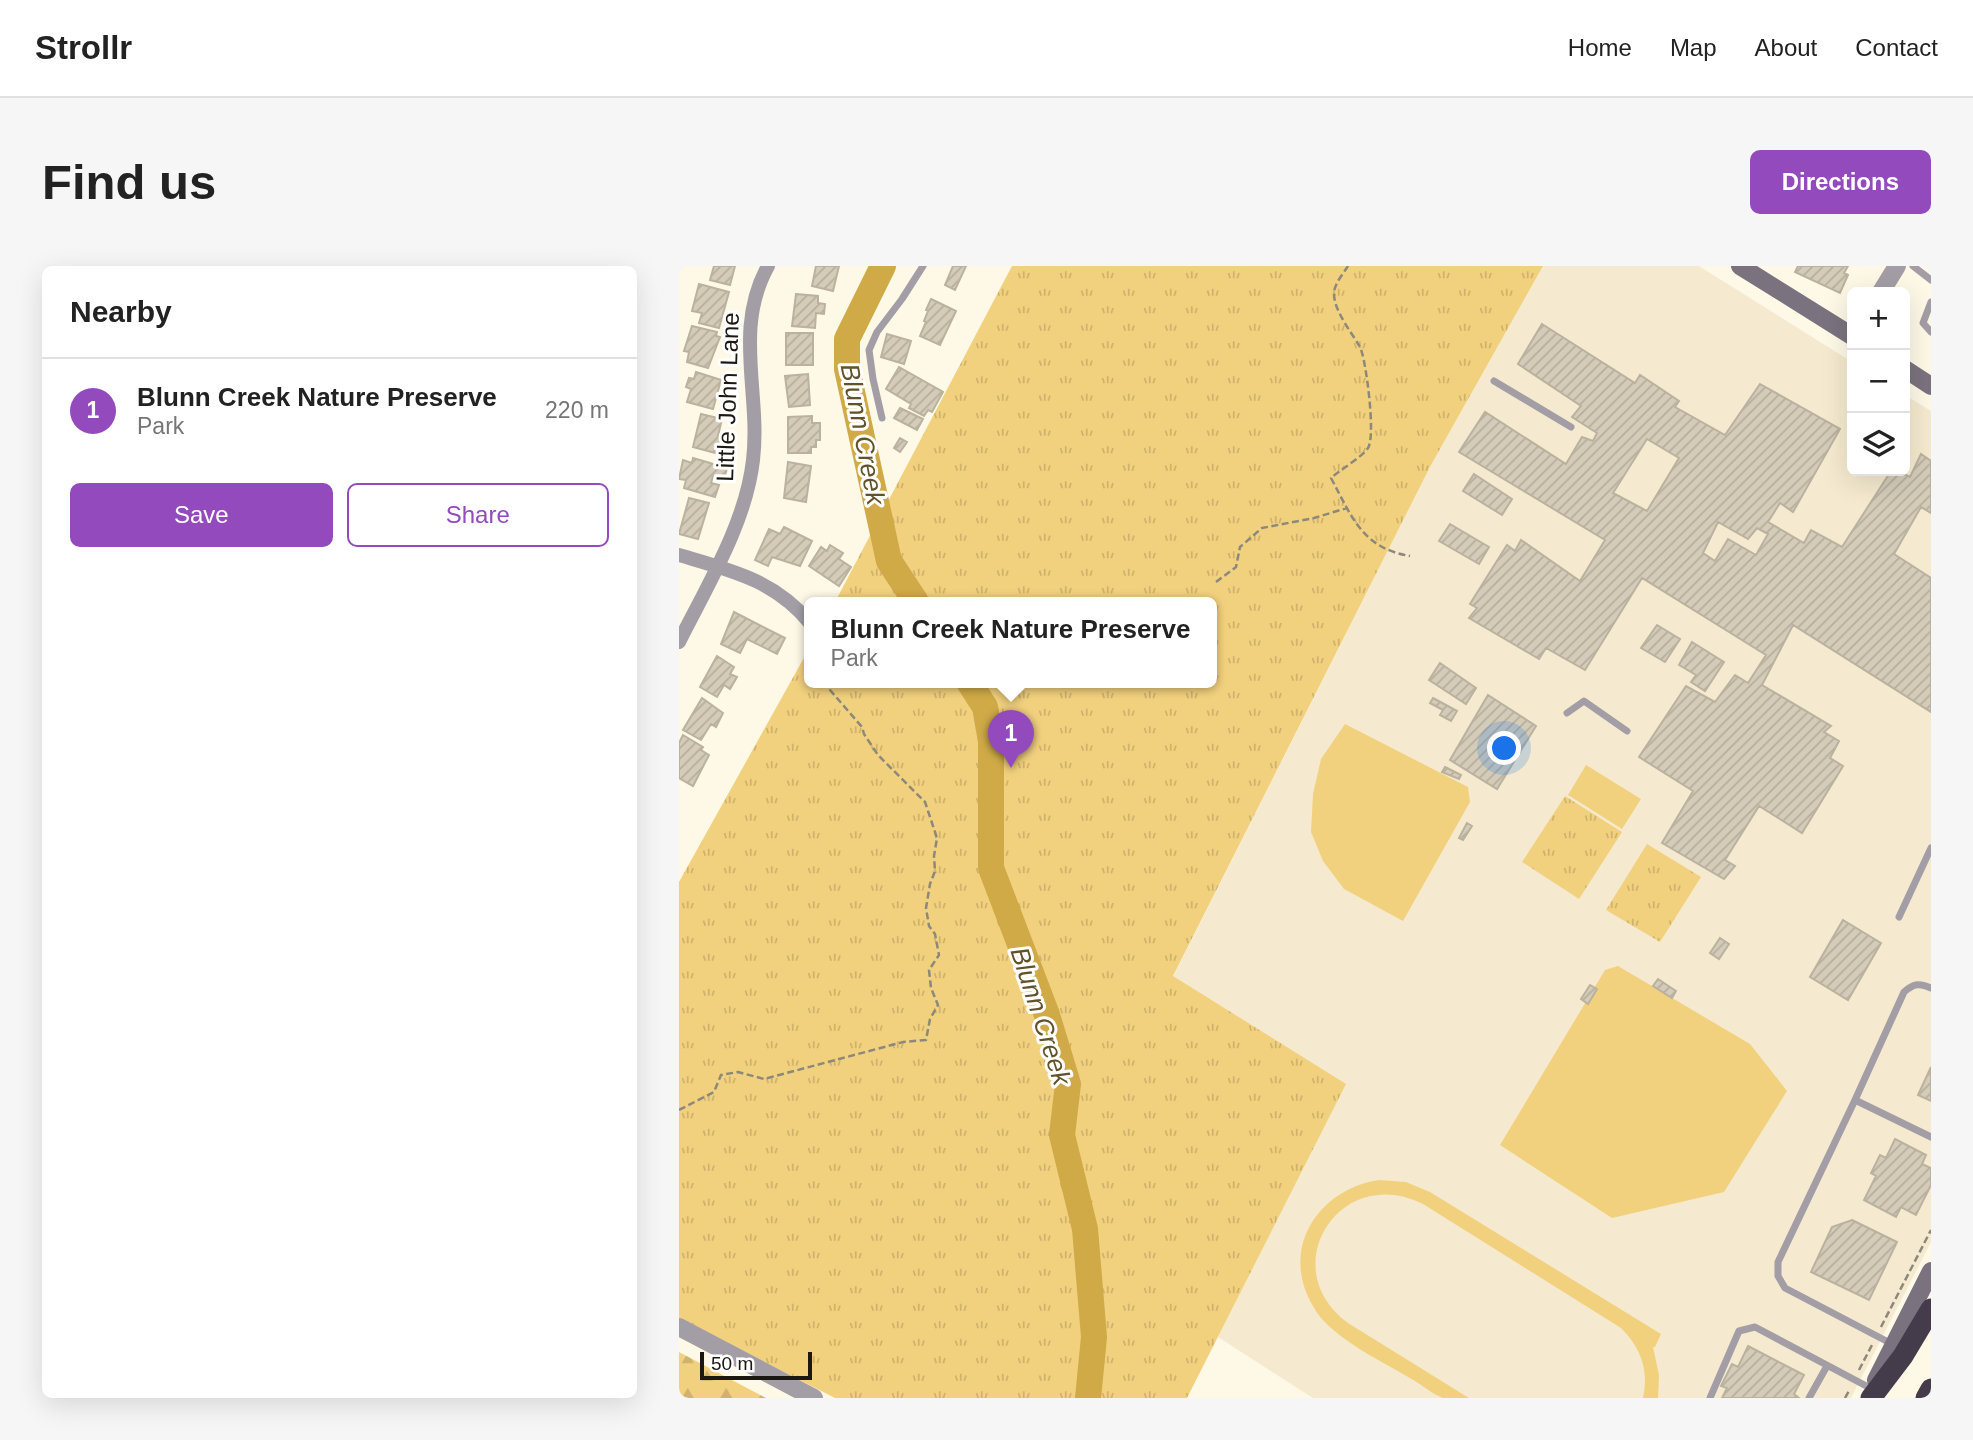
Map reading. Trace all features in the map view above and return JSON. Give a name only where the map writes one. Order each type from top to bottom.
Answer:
[{"type":"highway","points":[[1870,1395],[1903,1356],[1931,1309]]},
{"type":"highway","points":[[1926,1398],[1931,1388]]},
{"type":"main road","points":[[1740,266],[1847,333]]},
{"type":"main road","points":[[1910,372],[1931,386]]},
{"type":"main road","points":[[1870,1395],[1931,1271]]},
{"type":"street","name":"Little John Lane","points":[[679,642],[747,498],[753,460],[755,415],[748,350],[752,311],[768,266]]},
{"type":"street","points":[[1884,287],[1897,266]]},
{"type":"street","points":[[679,555],[757,580],[781,593],[804,618]]},
{"type":"street","points":[[679,1327],[814,1398]]},
{"type":"lane","points":[[882,418],[869,350],[877,332],[923,266]]},
{"type":"lane","points":[[1913,266],[1931,280]]},
{"type":"lane","points":[[1931,302],[1923,323],[1931,332]]},
{"type":"lane","points":[[1494,380],[1571,427]]},
{"type":"lane","points":[[1567,713],[1584,701],[1627,731]]},
{"type":"lane","points":[[1899,917],[1931,848]]},
{"type":"lane","points":[[1894,1345],[1785,1288],[1778,1276],[1778,1262],[1904,992],[1912,985],[1922,984],[1931,988]]},
{"type":"lane","points":[[1855,1100],[1931,1138]]},
{"type":"lane","points":[[1710,1398],[1709,1395],[1739,1331],[1755,1327],[1827,1366],[1870,1395]]},
{"type":"lane","points":[[1809,1398],[1827,1366]]},
{"type":"path","points":[[1348,266],[1339,279],[1334,294],[1345,325],[1361,350],[1373,435],[1368,448],[1331,478],[1347,508],[1372,542],[1390,553],[1410,556]]},
{"type":"path","points":[[1216,582],[1236,567],[1240,547],[1262,528],[1314,518],[1347,508]]},
{"type":"path","points":[[679,1110],[714,1093],[722,1075],[738,1072],[764,1079],[903,1042],[926,1040],[930,1019],[938,1005],[931,988],[929,971],[939,955],[936,934],[929,926],[926,908],[930,884],[936,872],[934,856],[937,838],[925,802],[878,755],[862,727],[830,688]]},
{"type":"path","points":[[1881,1328],[1931,1230]]},
{"type":"path","points":[[1860,1369],[1870,1348]]},
{"type":"shaded area","points":[[1543,266],[1699,266],[1847,359],[1847,476],[1910,476],[1910,398],[1931,411],[1931,1242],[1851,1398],[1313,1398],[1218,1337],[1345,1084],[1173,977],[1431,465]]},
{"type":"green space","points":[[1012,266],[1543,266],[1431,465],[1173,976],[1346,1084],[1187,1398],[835,1398],[679,1319],[679,882],[804,658],[804,688],[1217,688],[1217,597],[838,597]]},
{"type":"green space","points":[[1345,724],[1468,787],[1470,802],[1403,921],[1344,889],[1323,861],[1311,832],[1313,794],[1321,759]]},
{"type":"green space","points":[[1586,765],[1641,799],[1622,829],[1568,795]]},
{"type":"green space","points":[[1565,796],[1622,832],[1579,899],[1522,862]]},
{"type":"green space","points":[[1647,844],[1701,877],[1660,942],[1606,910]]},
{"type":"green space","points":[[1618,966],[1750,1044],[1787,1091],[1724,1192],[1612,1218],[1500,1145],[1605,970]]},
{"type":"green space","points":[[1379,1180],[1406,1182],[1430,1192],[1661,1334],[1653,1347],[1659,1375],[1658,1398],[1643,1398],[1645,1378],[1642,1360],[1634,1343],[1621,1328],[1423,1204],[1393,1195],[1366,1197],[1343,1209],[1326,1227],[1317,1250],[1316,1275],[1326,1300],[1348,1323],[1469,1398],[1440,1397],[1339,1335],[1318,1315],[1304,1285],[1300,1264],[1303,1243],[1310,1225],[1322,1209],[1338,1195]]},
{"type":"green space","points":[[679,1352],[766,1398],[679,1398]]},
{"type":"building","points":[[714,266],[735,266],[730,285],[710,280]]},
{"type":"building","points":[[816,266],[839,266],[833,291],[812,286]]},
{"type":"building","points":[[953,266],[966,266],[955,290],[945,285]]},
{"type":"building","points":[[1798,266],[1848,266],[1844,273],[1848,275],[1840,293],[1795,272]]},
{"type":"building","points":[[699,284],[729,292],[719,328],[699,323],[702,313],[692,311]]},
{"type":"building","points":[[796,294],[818,296],[818,303],[825,304],[824,314],[816,313],[815,328],[792,326]]},
{"type":"building","points":[[931,299],[956,311],[940,345],[920,336]]},
{"type":"building","points":[[1542,324],[1635,383],[1640,375],[1679,401],[1675,407],[1725,435],[1760,384],[1840,429],[1793,512],[1780,503],[1768,522],[1804,543],[1811,530],[1842,547],[1888,476],[1910,477],[1921,454],[1931,461],[1931,513],[1921,507],[1894,554],[1931,578],[1931,712],[1793,625],[1762,685],[1831,726],[1824,732],[1839,741],[1830,758],[1843,766],[1802,833],[1759,806],[1725,860],[1735,866],[1724,879],[1662,843],[1693,791],[1639,757],[1686,686],[1715,702],[1735,675],[1748,683],[1766,655],[1642,578],[1585,670],[1546,648],[1539,659],[1469,618],[1477,608],[1470,604],[1507,545],[1515,551],[1521,540],[1580,581],[1605,540],[1459,452],[1485,412],[1566,464],[1582,437],[1593,441],[1597,433],[1572,417],[1581,406],[1518,364]],"holes":[[[1647,439],[1679,458],[1647,511],[1613,493]],[[1718,522],[1748,539],[1757,528],[1768,534],[1756,555],[1728,539],[1715,561],[1703,553]]]},
{"type":"building","points":[[692,326],[717,332],[716,336],[720,337],[708,368],[687,362],[689,352],[684,351]]},
{"type":"building","points":[[786,333],[813,333],[813,365],[786,365]]},
{"type":"building","points":[[887,334],[911,341],[904,364],[881,357]]},
{"type":"building","points":[[899,367],[943,392],[932,412],[928,410],[924,416],[909,408],[911,404],[886,389]]},
{"type":"building","points":[[696,372],[721,380],[713,409],[687,402],[691,389],[686,387],[689,378],[694,379]]},
{"type":"building","points":[[808,374],[810,405],[789,407],[785,376]]},
{"type":"building","points":[[900,408],[923,419],[917,430],[894,418]]},
{"type":"building","points":[[701,414],[722,419],[718,436],[724,438],[719,454],[693,447]]},
{"type":"building","points":[[812,416],[812,423],[820,423],[820,440],[816,440],[816,447],[811,447],[811,453],[788,453],[788,417]]},
{"type":"building","points":[[900,438],[907,442],[900,452],[894,448]]},
{"type":"building","points":[[693,458],[727,468],[724,479],[713,476],[711,483],[719,485],[715,497],[684,488],[686,480],[679,479],[683,460],[692,463]]},
{"type":"building","points":[[788,462],[811,466],[806,502],[784,498]]},
{"type":"building","points":[[1474,474],[1512,499],[1502,515],[1463,491]]},
{"type":"building","points":[[689,498],[709,503],[698,539],[679,534]]},
{"type":"building","points":[[1450,524],[1489,547],[1479,564],[1439,541]]},
{"type":"building","points":[[784,527],[812,541],[800,566],[772,557],[768,566],[755,560],[769,529],[780,534]]},
{"type":"building","points":[[830,545],[843,553],[839,559],[851,567],[839,586],[809,566],[821,547],[827,551]]},
{"type":"building","points":[[734,612],[785,638],[777,654],[747,639],[740,653],[721,644]]},
{"type":"building","points":[[1657,625],[1680,639],[1665,662],[1641,648]]},
{"type":"building","points":[[1692,642],[1724,662],[1705,691],[1691,682],[1696,675],[1679,665]]},
{"type":"building","points":[[717,656],[734,667],[730,674],[737,677],[730,689],[724,685],[717,697],[700,687]]},
{"type":"building","points":[[1440,663],[1476,688],[1466,704],[1429,680]]},
{"type":"building","points":[[1488,695],[1536,726],[1497,789],[1450,760]]},
{"type":"building","points":[[702,698],[723,713],[716,727],[711,724],[701,740],[683,730]]},
{"type":"building","points":[[1433,698],[1457,711],[1451,721],[1440,715],[1443,710],[1430,703]]},
{"type":"building","points":[[683,735],[703,747],[701,750],[709,755],[693,786],[679,778],[679,743]]},
{"type":"building","points":[[1445,767],[1461,775],[1459,779],[1442,772]]},
{"type":"building","points":[[1467,823],[1472,826],[1463,840],[1459,838]]},
{"type":"building","points":[[1843,920],[1881,943],[1848,1000],[1810,977]]},
{"type":"building","points":[[1720,938],[1729,944],[1719,959],[1710,953]]},
{"type":"building","points":[[1658,979],[1676,991],[1672,998],[1653,986]]},
{"type":"building","points":[[1590,985],[1597,989],[1588,1004],[1581,999]]},
{"type":"building","points":[[1931,1067],[1931,1101],[1918,1095]]},
{"type":"building","points":[[1895,1139],[1926,1155],[1922,1164],[1931,1168],[1931,1185],[1916,1215],[1901,1207],[1896,1217],[1864,1200],[1876,1176],[1871,1173],[1880,1155],[1886,1158]]},
{"type":"building","points":[[1852,1220],[1897,1242],[1869,1300],[1811,1272],[1832,1227]]},
{"type":"building","points":[[1748,1346],[1804,1375],[1794,1394],[1799,1398],[1722,1398],[1727,1388],[1721,1386],[1732,1364],[1738,1367]]},
{"type":"waterway","name":"Blunn Creek","points":[[883,266],[847,339],[847,369],[889,561],[913,597]]},
{"type":"waterway","name":"Blunn Creek","points":[[973,688],[985,707],[991,741],[991,868],[1047,1015],[1068,1084],[1062,1135],[1085,1229],[1094,1337],[1088,1398]]},
{"type":"place","name":"Blunn Creek Nature Preserve","points":[[1011,768]]}]
